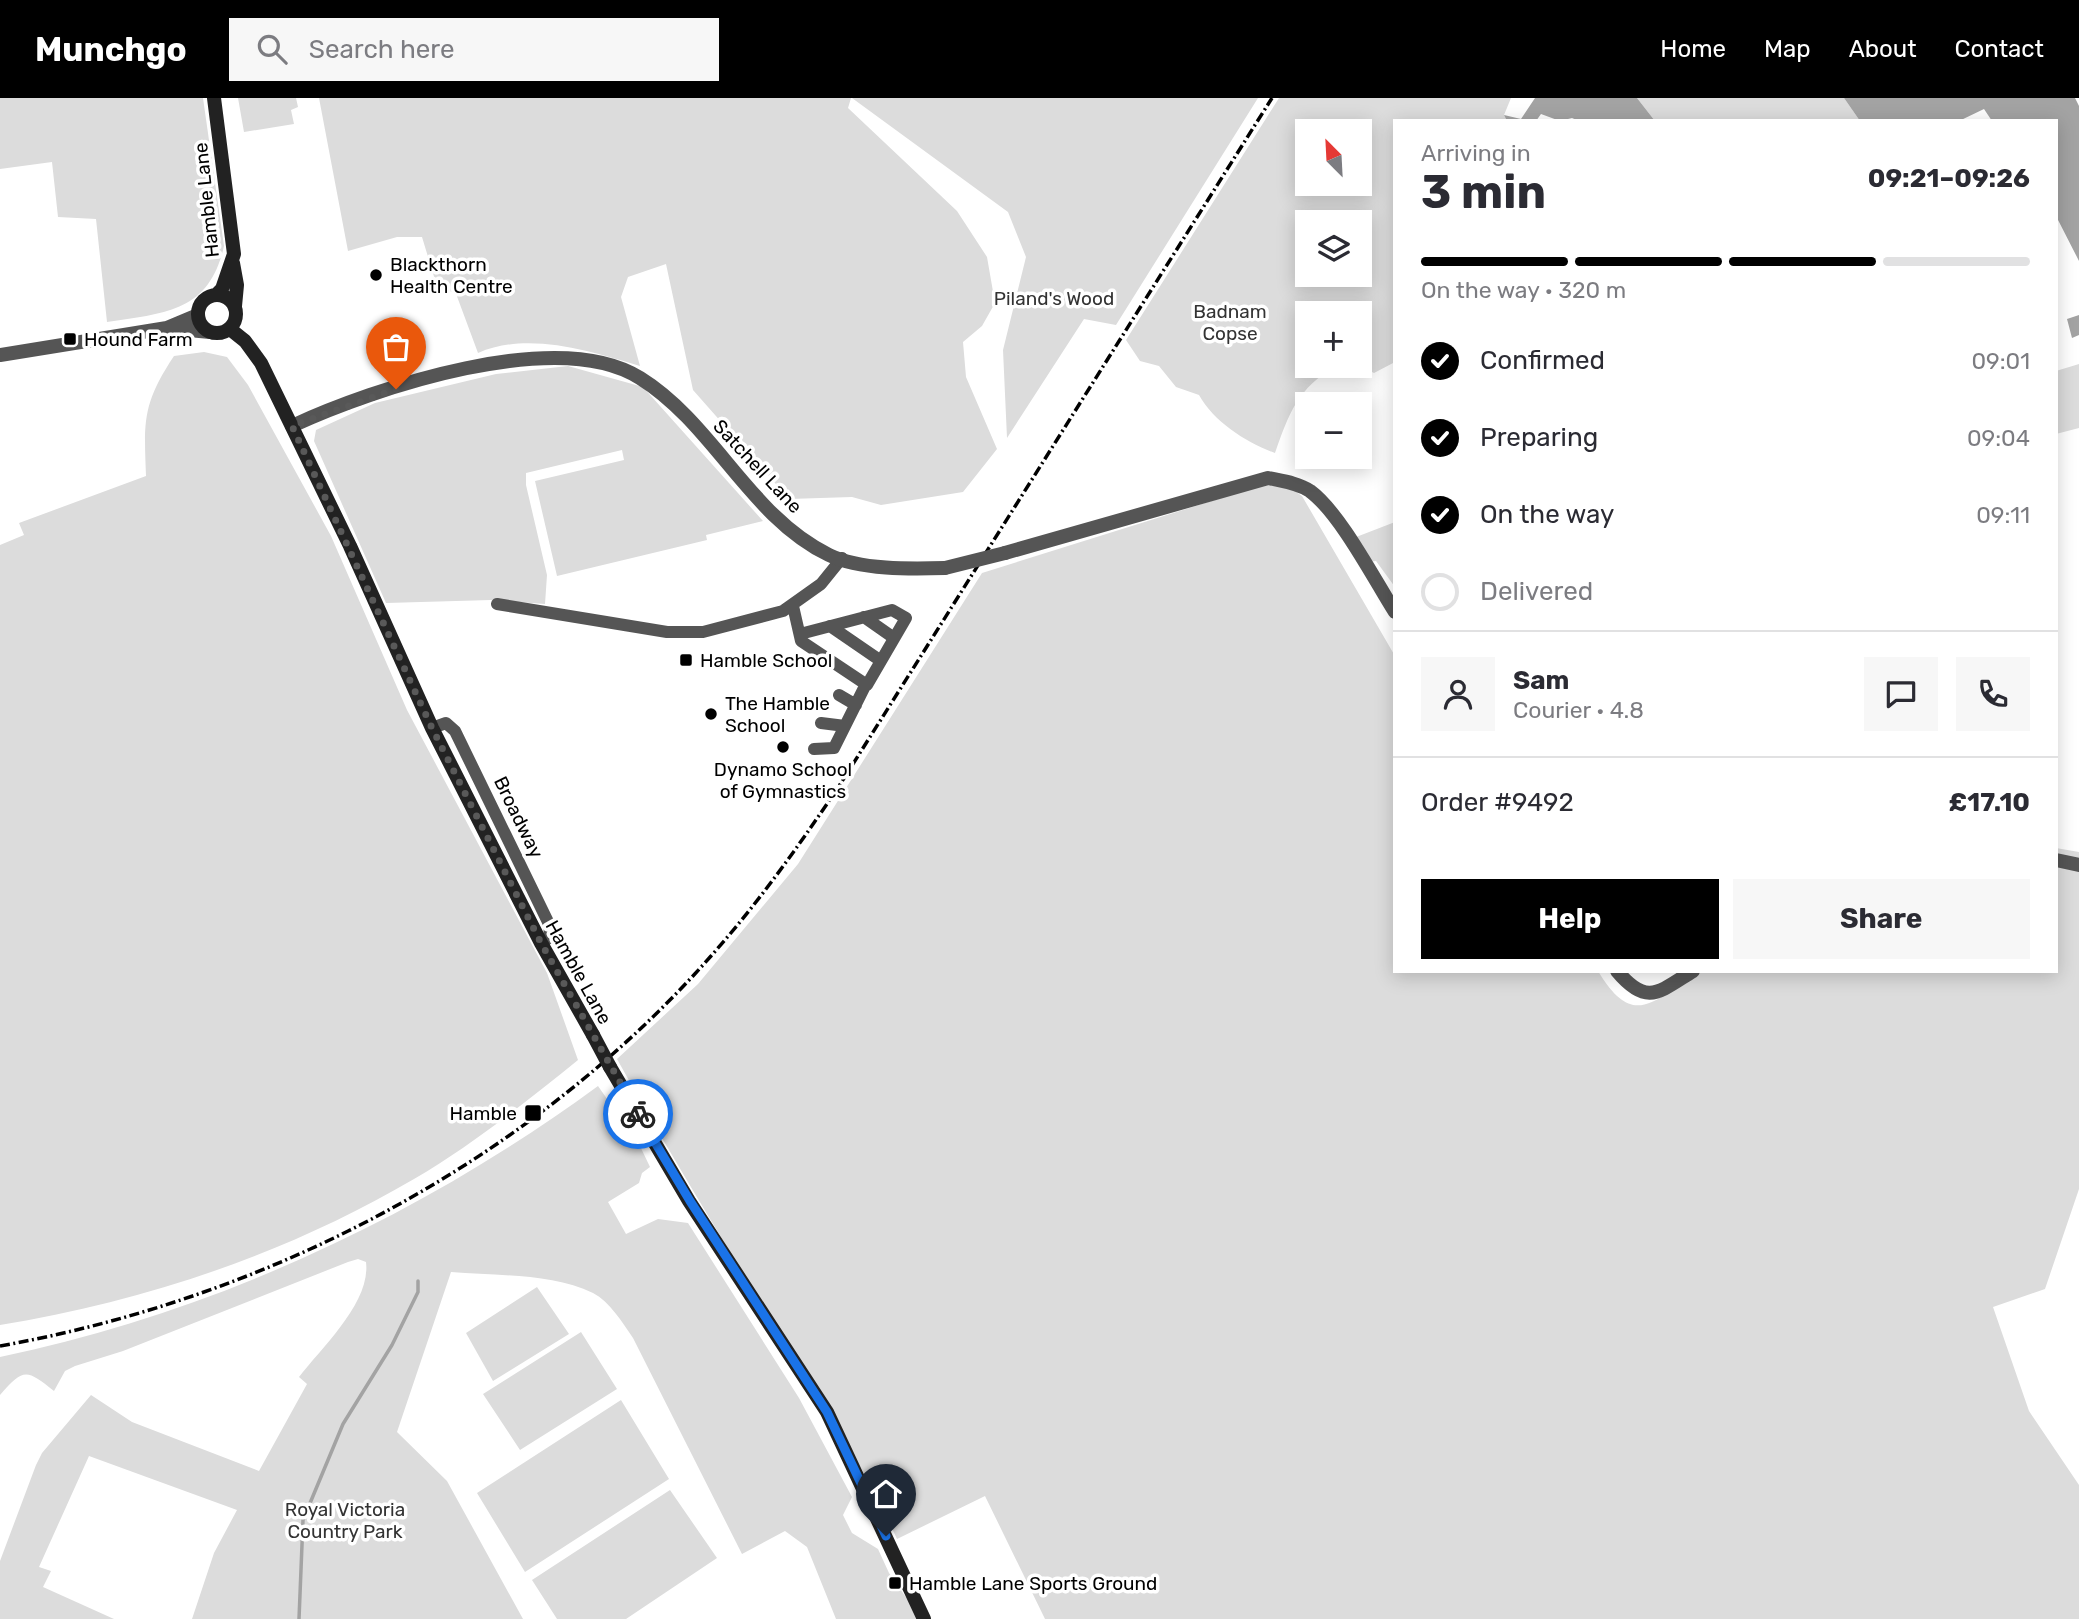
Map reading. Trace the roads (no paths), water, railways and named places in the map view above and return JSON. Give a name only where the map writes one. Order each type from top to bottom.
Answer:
[{"type":"main road","name":"Hamble Lane","points":[[214,98],[231,222],[233,262],[217,294]]},
{"type":"main road","points":[[233,262],[237,285],[237,316],[230,329],[210,332],[200,323],[198,315],[204,300],[217,294],[226,296],[235,306]]},
{"type":"main road","name":"Hamble Lane","points":[[230,329],[245,341],[261,363],[432,728],[541,943],[610,1067],[690,1201],[827,1412],[924,1619]]},
{"type":"street","points":[[0,355],[167,328],[198,315]]},
{"type":"street","points":[[167,328],[210,332]]},
{"type":"street","name":"Satchell Lane","points":[[292,426],[369,397],[503,362],[573,357],[605,363],[638,376],[665,395],[783,524],[831,556],[897,570],[945,568],[1268,478],[1299,485],[1312,492],[1339,522],[1393,609]]},
{"type":"street","points":[[497,604],[667,632],[703,632],[793,606],[821,583],[842,558]]},
{"type":"street","points":[[793,606],[801,641],[866,684]]},
{"type":"street","points":[[800,634],[892,610],[906,618],[866,684],[834,748],[814,749]]},
{"type":"street","points":[[864,617],[894,638]]},
{"type":"street","points":[[830,626],[881,661]]},
{"type":"street","points":[[839,695],[856,705]]},
{"type":"street","points":[[821,723],[845,726]]},
{"type":"street","points":[[2058,860],[2079,865]]},
{"type":"street","points":[[1618,973],[1631,988],[1643,994],[1659,992],[1690,973]]},
{"type":"waterway","points":[[299,1619],[303,1520],[343,1424],[392,1345],[418,1292],[418,1281]]},
{"type":"railway","points":[[0,1346],[100,1324],[199,1294],[295,1256],[388,1210],[477,1157],[561,1097],[639,1030],[729,936],[779,872],[841,783],[1272,98]]},
{"type":"place","name":"Blackthorn Health Centre","points":[[376,275]]},
{"type":"place","name":"Hound Farm","points":[[70,339]]},
{"type":"place","name":"Hamble School","points":[[686,660]]},
{"type":"place","name":"The Hamble School","points":[[711,714]]},
{"type":"place","name":"Dynamo School of Gymnastics","points":[[783,747]]},
{"type":"place","name":"Hamble","points":[[533,1113]]},
{"type":"place","name":"Hamble Lane Sports Ground","points":[[895,1583]]},
{"type":"park label","name":"Piland's Wood","points":[[1054,298]]},
{"type":"park label","name":"Badnam Copse","points":[[1230,322]]},
{"type":"park label","name":"Royal Victoria Country Park","points":[[345,1520]]}]
